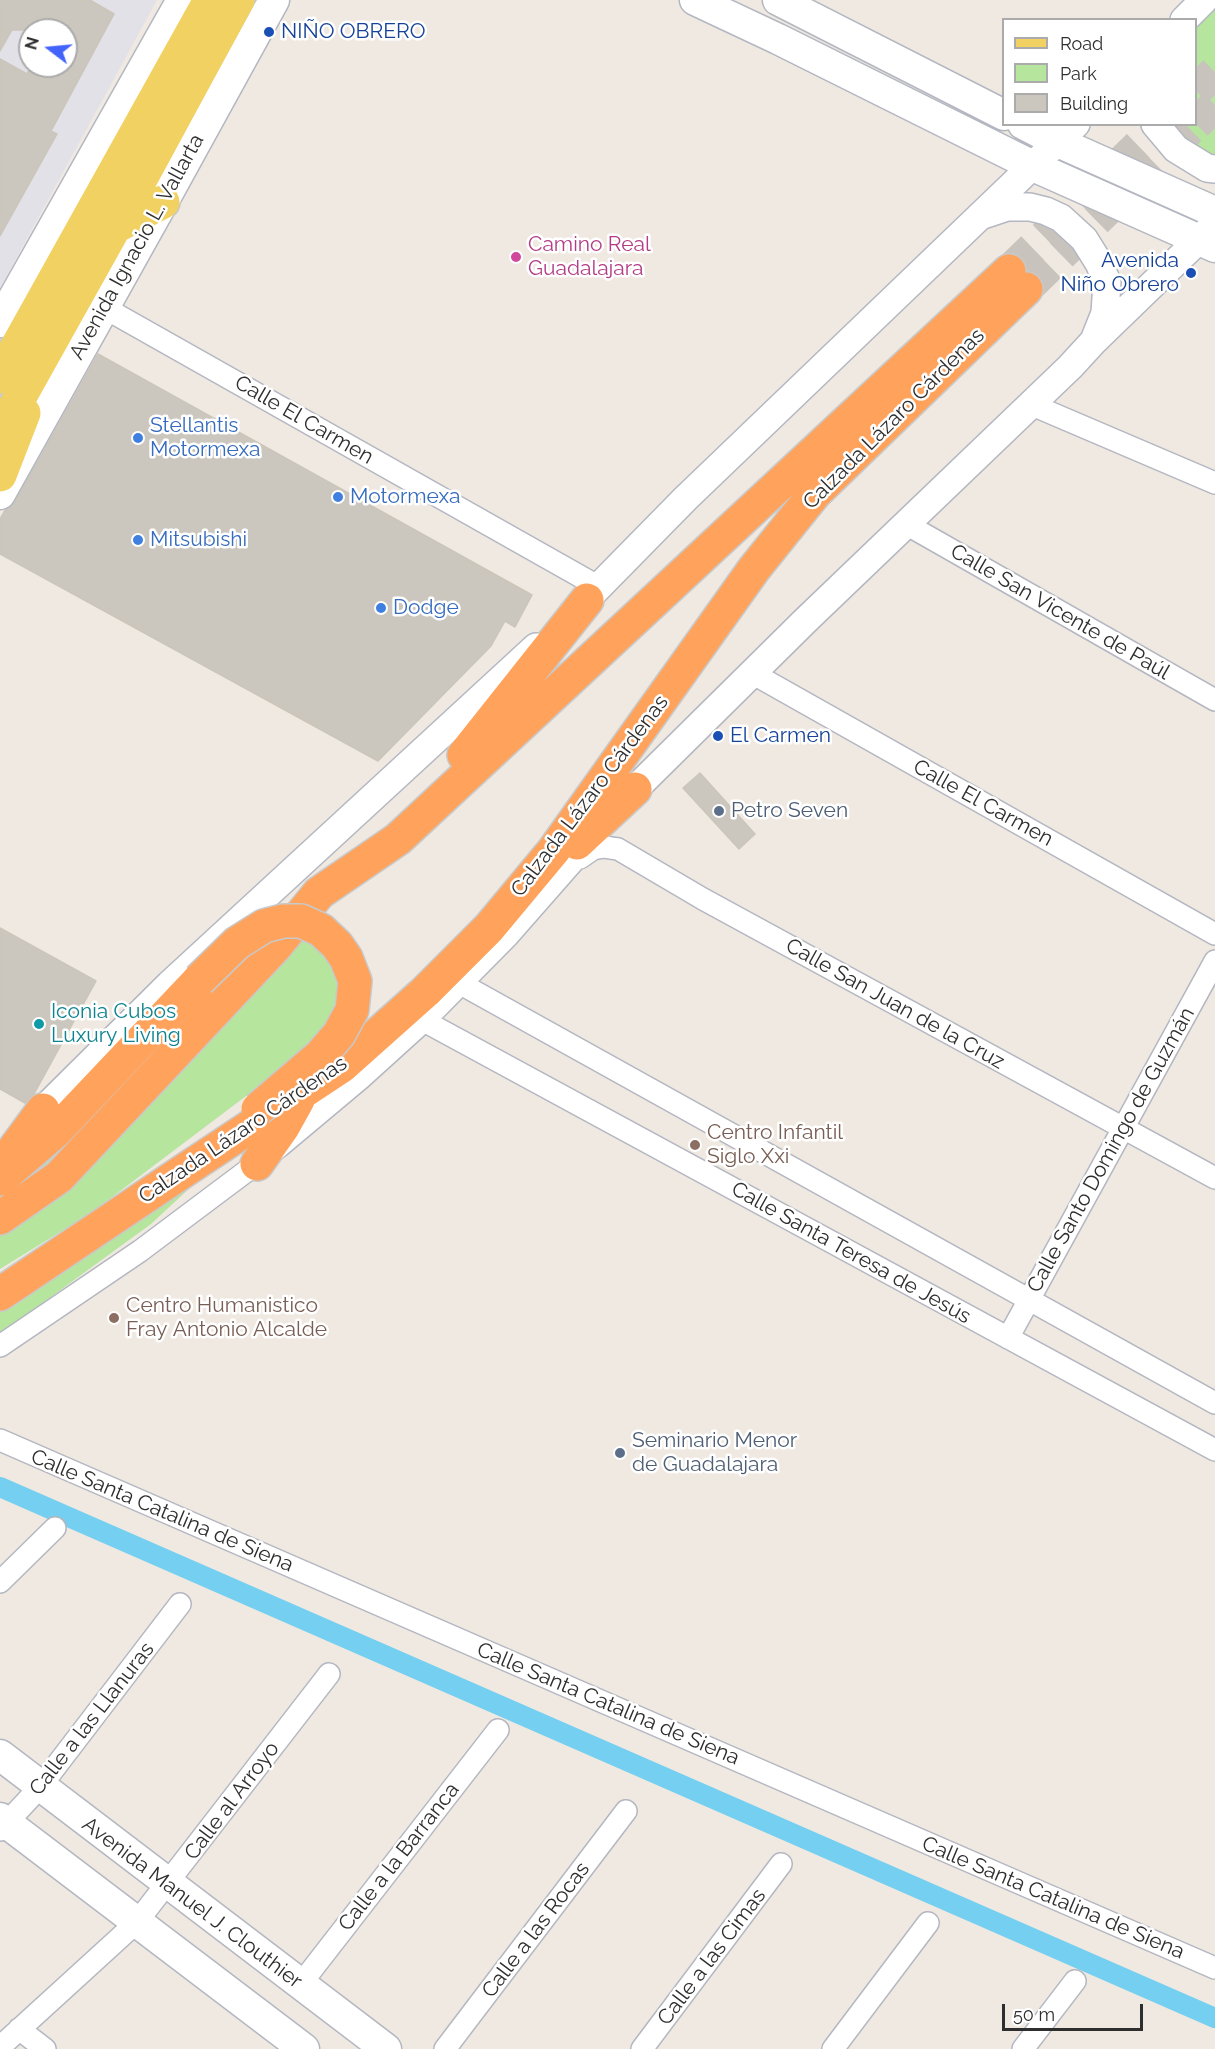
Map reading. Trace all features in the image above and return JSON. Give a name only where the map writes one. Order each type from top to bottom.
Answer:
[{"type":"highway","name":"Calzada Lázaro Cárdenas","points":[[0,1218],[59,1177],[275,947],[319,893],[398,839],[1017,280],[815,493],[754,569],[554,850],[489,928],[425,992],[342,1066],[0,1294]]},
{"type":"highway","points":[[398,839],[593,594]]},
{"type":"highway","points":[[489,928],[634,789]]},
{"type":"highway","points":[[0,1179],[57,1130],[237,943],[264,926],[284,921],[301,921],[321,930],[338,945],[355,981],[352,1010],[339,1034],[320,1056],[190,1166]]},
{"type":"highway","points":[[78,1076],[199,980]]},
{"type":"highway","points":[[257,1164],[283,1127],[300,1095]]},
{"type":"highway","points":[[0,1165],[43,1110]]},
{"type":"main road","points":[[0,322],[182,0]]},
{"type":"main road","points":[[0,377],[210,0]]},
{"type":"main road","name":"Avenida Ignacio L. Vallarta","points":[[0,433],[238,0]]},
{"type":"main road","name":"Avenida Ignacio L. Vallarta","points":[[0,494],[274,0]]},
{"type":"main road","points":[[694,0],[778,39],[1033,166],[1209,237]]},
{"type":"main road","points":[[778,0],[1002,114]]},
{"type":"main road","points":[[1033,126],[1067,133],[1215,212]]},
{"type":"main road","points":[[115,227],[164,202]]},
{"type":"main road","points":[[0,351],[57,275]]},
{"type":"main road","points":[[0,476],[49,346]]},
{"type":"main road","points":[[0,1148],[43,1110]]},
{"type":"main road","name":"Avenida Manuel J. Clouthier","points":[[0,1755],[386,2049]]},
{"type":"main road","points":[[2,1824],[137,1922],[304,2049]]},
{"type":"street","points":[[1186,18],[1204,0]]},
{"type":"street","points":[[1157,126],[1176,149],[1207,168],[1215,170]]},
{"type":"street","points":[[43,1110],[171,984],[593,594],[686,498],[1067,133]]},
{"type":"street","points":[[982,215],[1007,207],[1030,207],[1060,218],[1084,239],[1099,263],[1107,282],[1105,313],[1093,342]]},
{"type":"street","name":"Calzada Lázaro Cárdenas","points":[[634,789],[1030,404],[1071,367],[1093,342],[1209,237]]},
{"type":"street","name":"Calle El Carmen","points":[[103,307],[593,594]]},
{"type":"street","points":[[1030,404],[1215,483]]},
{"type":"street","name":"Calle San Vicente de Paúl","points":[[906,524],[1215,700]]},
{"type":"street","name":"Calle El Carmen","points":[[752,673],[1215,934]]},
{"type":"street","points":[[0,1347],[141,1251],[257,1164],[360,1079],[424,1021],[508,936],[575,862],[634,789]]},
{"type":"street","name":"Calle San Juan de la Cruz","points":[[575,862],[593,849],[604,847],[618,849],[704,899],[1215,1178]]},
{"type":"street","name":"Calle Santo Domingo de Guzmán","points":[[1008,1338],[1215,961]]},
{"type":"street","points":[[461,984],[1215,1403]]},
{"type":"street","name":"Calle Santa Teresa de Jesús","points":[[424,1021],[1215,1450]]},
{"type":"street","name":"Calle Santa Catalina de Siena","points":[[0,1440],[1215,1968]]},
{"type":"street","points":[[0,1582],[55,1528]]},
{"type":"street","name":"Calle a las Llanuras","points":[[2,1824],[40,1787],[180,1604]]},
{"type":"street","name":"Calle al Arroyo","points":[[0,2047],[137,1922],[329,1674]]},
{"type":"street","name":"Calle a la Barranca","points":[[300,1984],[498,1730]]},
{"type":"street","name":"Calle a las Rocas","points":[[445,2049],[626,1811]]},
{"type":"street","name":"Calle a las Cimas","points":[[642,2049],[782,1864]]},
{"type":"street","points":[[833,2049],[928,1923]]},
{"type":"street","points":[[1023,2049],[1075,1981]]},
{"type":"street","points":[[19,2029],[45,2049]]},
{"type":"shaded area","points":[[0,0],[157,0],[0,288]]},
{"type":"green space","points":[[1215,6],[1215,164],[1163,126],[1197,126],[1197,24]]},
{"type":"green space","points":[[286,928],[302,932],[317,940],[330,952],[340,971],[337,1013],[327,1035],[91,1213],[0,1269],[0,1235],[70,1187],[292,953],[270,935],[43,1173],[0,1202],[0,1185],[15,1175],[65,1129],[201,983],[247,942],[267,930]]},
{"type":"green space","points":[[193,1185],[151,1224],[0,1334],[0,1310]]},
{"type":"building","points":[[0,0],[90,0],[114,14],[51,131],[57,134],[0,236],[0,59],[18,69],[18,78],[78,78],[78,18],[18,18],[18,30],[12,30],[0,51]]},
{"type":"building","points":[[98,354],[532,595],[515,627],[505,621],[491,646],[378,761],[0,554],[0,519],[5,510],[15,502]]},
{"type":"building","name":"Petro Seven","points":[[700,773],[755,834],[739,849],[683,788]]},
{"type":"building","points":[[0,928],[96,981],[34,1094],[25,1103],[0,1089]]},
{"type":"waterway","points":[[0,1487],[1215,2018]]},
{"type":"tunnel","points":[[1197,90],[1215,72]]},
{"type":"tunnel","points":[[1197,123],[1215,105]]},
{"type":"tunnel","points":[[1009,271],[1159,126]]},
{"type":"tunnel","points":[[1026,289],[1193,126]]},
{"type":"place","name":"NIÑO OBRERO","points":[[269,32]]},
{"type":"place","name":"Camino Real Guadalajara","points":[[516,257]]},
{"type":"place","name":"Avenida Niño Obrero","points":[[1191,273]]},
{"type":"place","name":"Stellantis Motormexa","points":[[138,438]]},
{"type":"place","name":"Motormexa","points":[[338,497]]},
{"type":"place","name":"Mitsubishi","points":[[138,540]]},
{"type":"place","name":"Dodge","points":[[381,608]]},
{"type":"place","name":"El Carmen","points":[[718,736]]},
{"type":"place","name":"Petro Seven","points":[[719,811]]},
{"type":"place","name":"Iconia Cubos Luxury Living","points":[[39,1024]]},
{"type":"place","name":"Centro Infantil Siglo Xxi","points":[[695,1145]]},
{"type":"place","name":"Centro Humanistico Fray Antonio Alcalde","points":[[114,1318]]},
{"type":"place","name":"Seminario Menor de Guadalajara","points":[[620,1453]]}]
